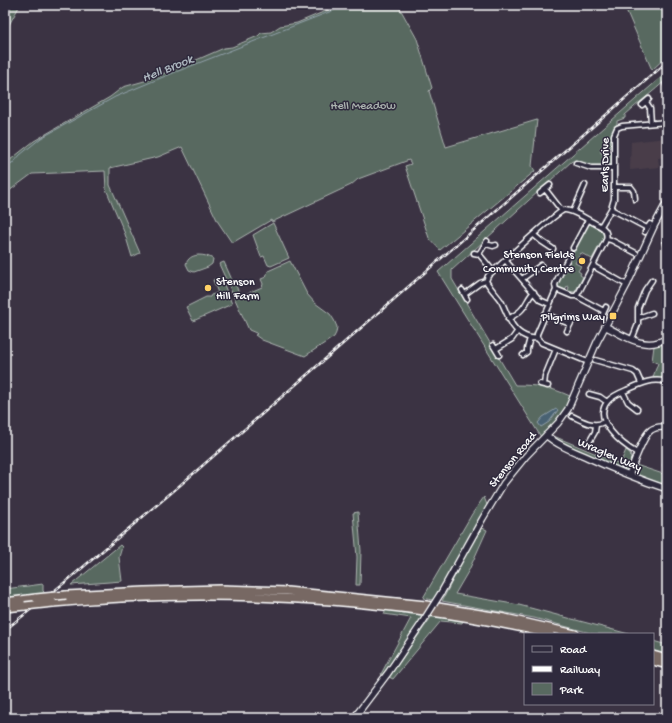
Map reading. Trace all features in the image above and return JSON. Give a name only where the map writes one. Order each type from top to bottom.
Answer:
[{"type":"highway","points":[[5,602],[66,595],[145,591],[221,589],[287,592],[426,605],[505,618],[571,633]]},
{"type":"highway","points":[[5,608],[138,597],[206,595],[284,597],[423,610],[483,620],[545,633]]},
{"type":"highway","points":[[654,655],[667,659]]},
{"type":"highway","points":[[654,661],[667,665]]},
{"type":"street","points":[[642,105],[648,100],[651,123]]},
{"type":"street","name":"Earls Drive","points":[[601,226],[611,208],[614,199],[614,135],[616,130],[622,126],[667,122]]},
{"type":"street","points":[[579,163],[591,168],[614,168]]},
{"type":"street","points":[[540,193],[550,185]]},
{"type":"street","points":[[614,187],[631,187],[634,191],[635,199]]},
{"type":"street","points":[[572,212],[585,188]]},
{"type":"street","points":[[545,189],[562,210]]},
{"type":"street","name":"Stenson Road","points":[[354,718],[388,673],[422,623],[441,593],[482,518],[504,483],[526,456],[558,423],[568,410],[605,326],[627,285],[654,226],[667,202]]},
{"type":"street","points":[[611,208],[648,228]]},
{"type":"street","points":[[467,299],[464,292],[486,281],[488,276],[493,271],[562,210],[568,210],[601,226],[605,231],[607,239],[576,296]]},
{"type":"street","points":[[573,248],[588,220]]},
{"type":"street","points":[[534,235],[553,249]]},
{"type":"street","points":[[665,243],[667,238]]},
{"type":"street","points":[[607,239],[611,240],[628,252],[636,253]]},
{"type":"street","points":[[493,271],[476,253],[486,243],[493,246],[496,245]]},
{"type":"street","points":[[537,338],[545,314],[556,290],[556,282],[568,258]]},
{"type":"street","points":[[505,260],[540,300],[550,304]]},
{"type":"street","points":[[522,279],[541,265]]},
{"type":"street","points":[[593,266],[627,285]]},
{"type":"street","points":[[632,339],[638,324],[638,308],[645,290],[652,280]]},
{"type":"street","points":[[486,281],[502,303],[508,319],[517,332],[530,338],[537,338],[542,343],[588,362]]},
{"type":"street","points":[[556,290],[576,296],[604,312]]},
{"type":"street","points":[[508,319],[524,308],[528,298],[534,292]]},
{"type":"street","points":[[638,318],[652,313]]},
{"type":"street","points":[[545,314],[570,324]]},
{"type":"street","points":[[567,331],[573,319]]},
{"type":"street","points":[[605,326],[632,339],[649,344],[667,338]]},
{"type":"street","points":[[499,355],[494,347],[512,339],[517,332]]},
{"type":"street","points":[[523,356],[527,352],[526,349],[530,338]]},
{"type":"street","points":[[544,385],[545,376],[556,349]]},
{"type":"street","points":[[595,360],[599,364],[633,371],[637,374],[641,383]]},
{"type":"street","points":[[637,453],[621,442],[609,429],[604,422],[603,410],[607,402],[641,383],[653,380],[667,382]]},
{"type":"street","points":[[623,392],[628,402],[633,403],[637,409]]},
{"type":"street","points":[[589,394],[594,398],[607,402]]},
{"type":"street","points":[[572,416],[579,417],[596,425],[604,422]]},
{"type":"street","points":[[588,444],[595,432],[596,425]]},
{"type":"street","points":[[629,475],[637,453],[650,431],[657,427],[667,427]]},
{"type":"street","name":"Wragley Way","points":[[546,435],[554,441],[575,451],[629,475],[667,489]]},
{"type":"shaded area","points":[[667,138],[667,157],[658,158],[659,167],[630,170],[631,142]]},
{"type":"green space","points":[[5,5],[20,5],[5,32]]},
{"type":"green space","name":"Hell Meadow","points":[[340,5],[398,5],[417,39],[432,88],[429,91],[446,147],[537,120],[532,166],[535,171],[440,250],[429,238],[405,166],[411,164],[409,160],[358,179],[351,185],[272,222],[271,220],[232,243],[218,222],[182,147],[158,157],[110,168],[110,185],[140,253],[132,257],[125,234],[106,189],[105,171],[32,174],[5,194],[5,164],[34,141],[110,97],[123,87],[148,80],[224,48],[232,47],[258,36],[261,33],[271,32],[280,26],[297,23]]},
{"type":"green space","points":[[624,5],[667,5],[667,56],[652,70]]},
{"type":"green space","points":[[667,72],[667,79],[625,115],[625,118],[617,121],[613,135],[613,147],[601,147],[601,153],[613,153],[613,167],[592,167],[572,161],[452,270],[452,279],[515,385],[544,387],[570,396],[564,411],[541,437],[438,272]]},
{"type":"green space","points":[[273,223],[289,258],[271,266],[268,265],[264,256],[261,257],[253,235]]},
{"type":"green space","points":[[588,223],[602,231],[604,237],[592,259],[581,253],[575,263],[581,266],[578,271],[583,277],[575,292],[568,291],[569,287],[567,286],[565,290],[556,286]]},
{"type":"green space","points":[[198,255],[213,259],[212,264],[194,272],[189,270],[186,264],[188,260]]},
{"type":"green space","points":[[290,261],[307,294],[315,303],[330,314],[337,327],[334,337],[305,356],[262,340],[255,335],[257,334],[256,333],[249,330],[219,264],[224,262],[241,296],[262,287],[263,284],[261,279],[266,277],[268,271]]},
{"type":"green space","points":[[219,277],[222,280],[232,304],[193,321],[186,307],[218,293],[213,280]]},
{"type":"green space","points":[[667,341],[667,379],[653,377],[658,363],[652,361],[654,346]]},
{"type":"green space","points":[[556,437],[620,464],[626,450],[631,456],[628,469],[624,471],[555,439]]},
{"type":"green space","points":[[636,465],[666,475],[662,485],[636,475],[634,473]]},
{"type":"green space","points":[[484,497],[487,505],[438,592],[433,600],[423,598],[472,514]]},
{"type":"green space","points":[[358,512],[361,551],[360,585],[356,585],[357,557],[353,513]]},
{"type":"green space","points":[[480,527],[487,530],[469,570],[455,594],[519,605],[625,633],[590,633],[534,618],[442,601]]},
{"type":"green space","points":[[120,545],[122,547],[119,557],[122,581],[71,585]]},
{"type":"green space","points":[[43,584],[43,591],[47,595],[5,599],[5,589]]},
{"type":"green space","points":[[387,609],[425,614],[384,676],[381,674],[411,618],[384,614]]},
{"type":"green space","points":[[432,616],[463,621],[462,623],[441,621],[393,679],[389,677]]},
{"type":"green space","points":[[654,641],[667,645],[667,655],[654,651]]},
{"type":"water","points":[[556,409],[558,410],[549,422],[541,427],[538,423],[543,417]]},
{"type":"waterway","name":"Hell Brook","points":[[5,166],[14,162],[20,155],[41,138],[115,97],[347,5]]},
{"type":"railway","points":[[5,630],[69,579],[171,493],[667,62]]},
{"type":"place","name":"Stenson Fields Community Centre","points":[[582,261]]},
{"type":"place","name":"Stenson Hill Farm","points":[[208,288]]},
{"type":"place","name":"Pilgrims Way","points":[[613,316]]}]
